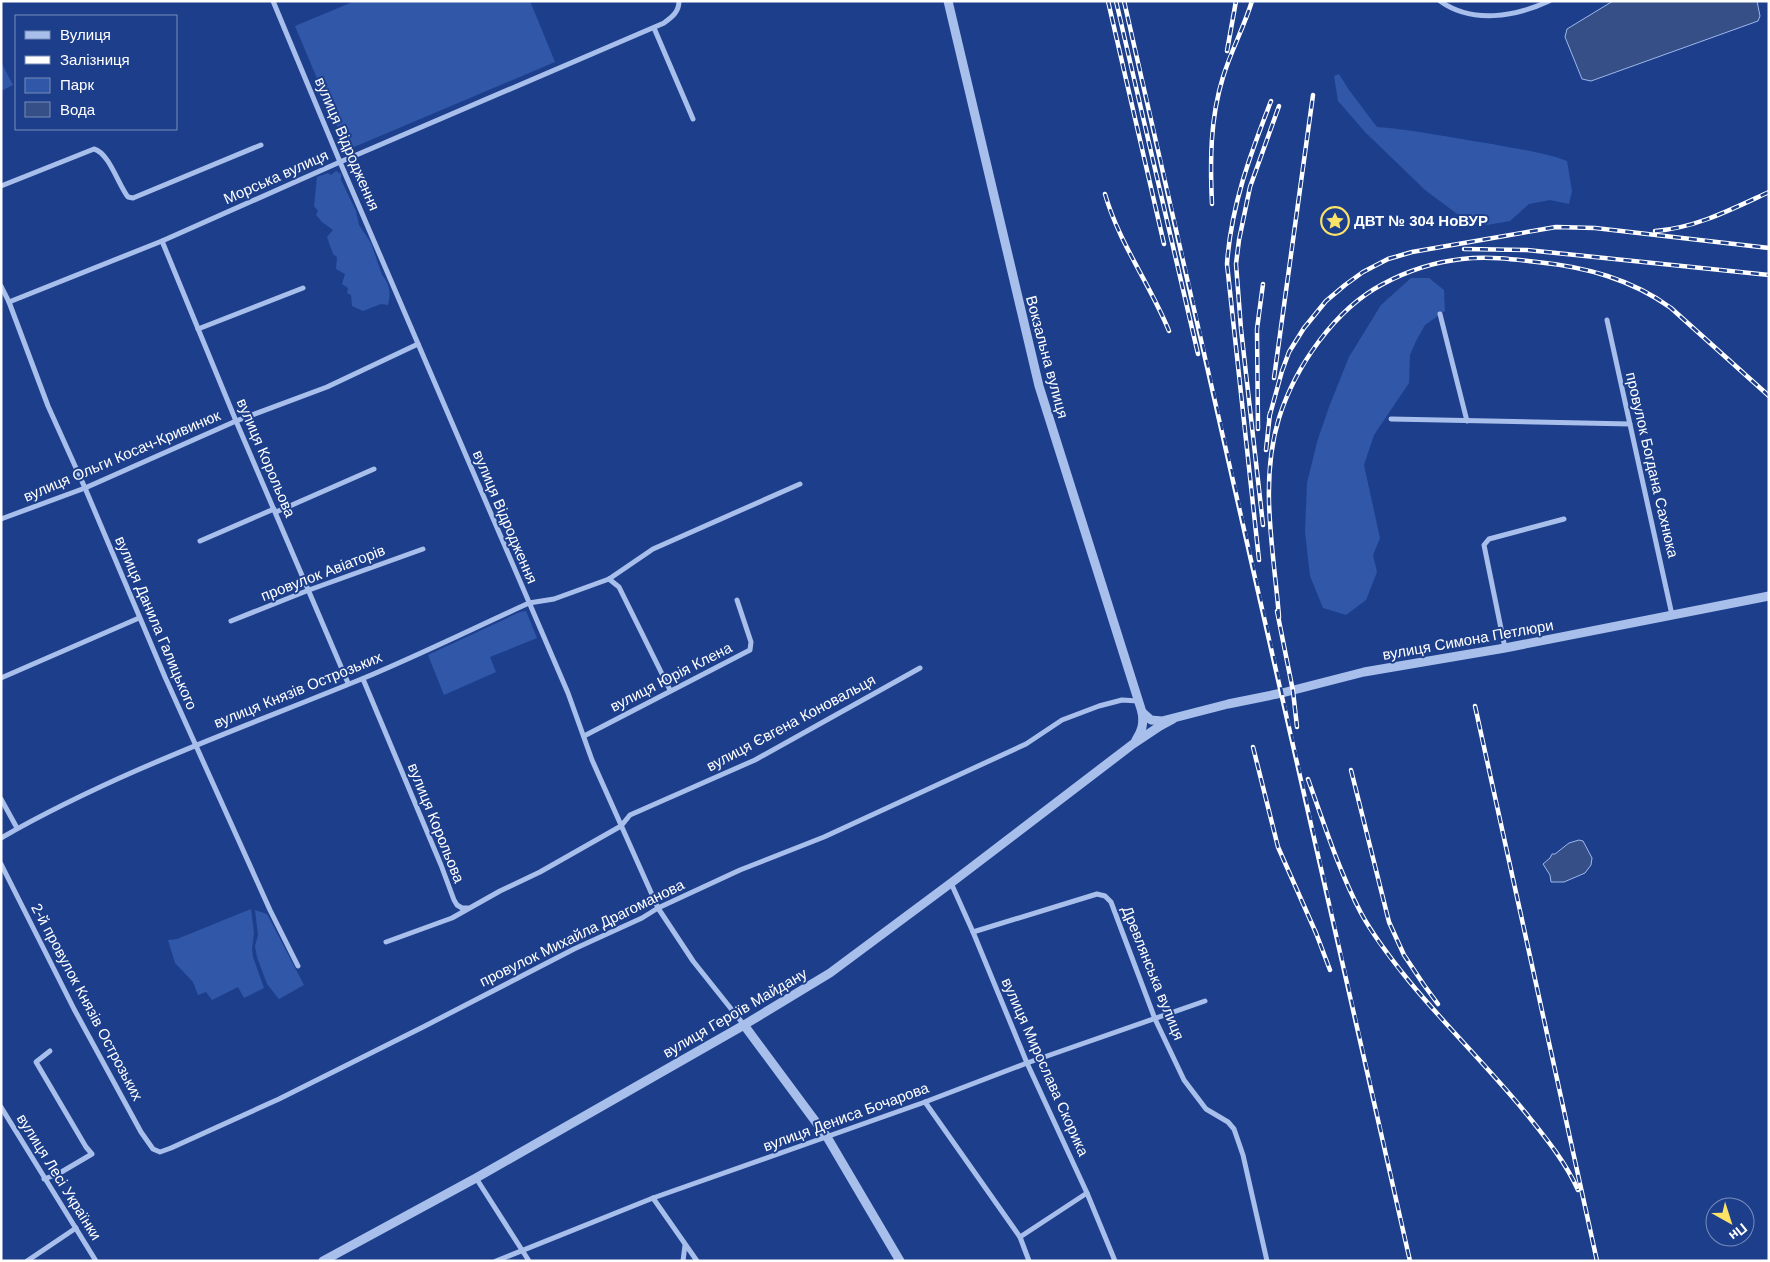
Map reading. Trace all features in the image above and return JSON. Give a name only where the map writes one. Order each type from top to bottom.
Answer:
[{"type":"street","name":"вулиця Відродження","points":[[274,1],[340,162],[568,693],[592,760],[658,908],[693,961],[744,1024]]},
{"type":"street","name":"Морська вулиця","points":[[9,302],[162,241],[340,162],[664,24],[675,15],[679,1]]},
{"type":"street","name":"Вокзальна вулиця","points":[[948,1],[1039,386],[1142,712]]},
{"type":"street","points":[[1440,1],[1464,14],[1483,16],[1518,13],[1549,1]]},
{"type":"street","points":[[654,28],[693,119]]},
{"type":"street","points":[[1,186],[94,149],[99,150],[107,158],[120,187],[128,197],[133,198],[262,145]]},
{"type":"street","name":"вулиця Корольова","points":[[162,241],[236,421],[348,683]]},
{"type":"street","name":"вулиця Данила Галицького","points":[[1,286],[9,302],[48,406],[85,488],[139,618],[270,910],[298,966]]},
{"type":"street","points":[[198,329],[302,288]]},
{"type":"street","points":[[1440,314],[1467,421]]},
{"type":"street","name":"провулок Богдана Сахнюка","points":[[1607,320],[1672,615]]},
{"type":"street","name":"вулиця Ольги Косач-Кривинюк","points":[[1,520],[85,488],[236,421],[327,387],[418,344]]},
{"type":"street","points":[[1391,419],[1630,424]]},
{"type":"street","points":[[200,541],[374,469]]},
{"type":"street","name":"вулиця Князів Острозьких","points":[[1,838],[87,792],[196,744],[362,679],[528,603],[554,599],[608,578],[653,549],[800,484]]},
{"type":"street","points":[[1504,648],[1484,545],[1489,539],[1564,519]]},
{"type":"street","name":"провулок Авіаторів","points":[[231,621],[309,590],[423,549]]},
{"type":"street","points":[[608,578],[619,587],[670,690]]},
{"type":"street","name":"вулиця Симона Петлюри","points":[[1173,719],[1228,704],[1282,694],[1364,672],[1504,648],[1769,596]]},
{"type":"street","name":"вулиця Юрія Клена","points":[[584,736],[750,650],[751,642],[737,600]]},
{"type":"street","points":[[1,678],[139,618]]},
{"type":"street","name":"вулиця Євгена Коновальця","points":[[386,942],[452,918],[540,872],[621,826],[630,815],[754,760],[920,668]]},
{"type":"street","name":"вулиця Корольова","points":[[362,679],[454,900],[462,908],[473,906]]},
{"type":"street","name":"провулок Михайла Драгоманова","points":[[153,1150],[160,1152],[171,1148],[279,1098],[425,1026],[574,949],[627,926],[658,908],[740,870],[841,829],[1026,744],[1062,720],[1122,700],[1134,699],[1139,701]]},
{"type":"street","points":[[1142,712],[1151,720],[1162,722],[1173,719]]},
{"type":"street","points":[[1133,744],[1144,724],[1142,712]]},
{"type":"street","name":"вулиця Героїв Майдану","points":[[322,1261],[476,1178],[830,973],[1133,744],[1173,719]]},
{"type":"street","points":[[1,799],[17,828]]},
{"type":"street","name":"2-й провулок Князів Острозьких","points":[[1,864],[74,1009],[153,1150]]},
{"type":"street","name":"вулиця Мирослава Скорика","points":[[951,883],[1027,1063],[1087,1193],[1115,1261]]},
{"type":"street","name":"Древлянська вулиця","points":[[973,932],[1097,894],[1105,896],[1111,902],[1155,1019],[1184,1080],[1206,1109],[1228,1122],[1234,1129],[1243,1155],[1266,1261]]},
{"type":"street","name":"вулиця Дениса Бочарова","points":[[496,1261],[653,1198],[1205,1001]]},
{"type":"street","points":[[744,1024],[827,1137],[900,1261]]},
{"type":"street","points":[[44,1179],[58,1174],[92,1154],[36,1062],[50,1051]]},
{"type":"street","points":[[925,1102],[1020,1237],[1029,1261]]},
{"type":"street","name":"вулиця Лесі Українки","points":[[1,1107],[96,1261]]},
{"type":"street","points":[[476,1178],[529,1261]]},
{"type":"street","points":[[1020,1237],[1087,1193]]},
{"type":"street","points":[[653,1198],[697,1261]]},
{"type":"street","points":[[27,1261],[76,1228]]},
{"type":"street","points":[[683,1261],[685,1244]]},
{"type":"green space","points":[[355,1],[530,1],[555,62],[347,150],[295,26]]},
{"type":"green space","points":[[1,62],[13,85],[1,91]]},
{"type":"green space","points":[[1339,74],[1377,127],[1492,144],[1539,153],[1567,161],[1572,191],[1569,204],[1550,200],[1529,204],[1510,221],[1487,225],[1460,216],[1425,190],[1365,132],[1338,101],[1334,76]]},
{"type":"green space","points":[[336,171],[341,174],[341,180],[356,211],[359,225],[371,243],[382,275],[385,278],[390,293],[388,305],[381,304],[363,311],[352,306],[351,295],[347,293],[348,288],[342,284],[345,274],[336,269],[337,257],[333,254],[327,237],[333,230],[316,215],[318,211],[314,206],[317,177],[328,173],[331,175]]},
{"type":"green space","points":[[1411,278],[1429,278],[1444,290],[1445,311],[1425,325],[1416,341],[1410,355],[1409,383],[1374,435],[1364,465],[1380,538],[1373,555],[1377,572],[1366,600],[1346,615],[1323,608],[1310,576],[1305,532],[1307,483],[1317,442],[1349,357],[1381,305]]},
{"type":"green space","points":[[526,611],[537,638],[490,657],[496,672],[444,695],[428,655],[520,612]]},
{"type":"green space","points":[[251,909],[254,933],[253,957],[264,988],[244,998],[238,987],[212,1000],[206,992],[198,995],[193,982],[175,963],[168,940],[177,939]]},
{"type":"green space","points":[[255,910],[267,914],[304,985],[279,999],[267,984],[257,957],[255,946],[258,935]]},
{"type":"water","points":[[1613,1],[1757,1],[1760,16],[1758,21],[1591,81],[1582,79],[1565,37],[1567,29]]},
{"type":"water","points":[[1579,840],[1583,841],[1592,858],[1591,865],[1585,873],[1564,882],[1551,882],[1550,875],[1543,864],[1552,854],[1555,854],[1569,843]]},
{"type":"railway","points":[[1108,1],[1164,244]]},
{"type":"railway","points":[[1116,1],[1198,354]]},
{"type":"railway","points":[[1124,1],[1410,1261]]},
{"type":"railway","points":[[1227,51],[1236,1]]},
{"type":"railway","points":[[1212,204],[1211,156],[1213,124],[1219,93],[1226,67],[1252,1]]},
{"type":"railway","points":[[1274,378],[1313,95]]},
{"type":"railway","points":[[1259,560],[1227,264],[1237,201],[1249,161],[1271,101]]},
{"type":"railway","points":[[1263,525],[1241,329],[1236,264],[1250,187],[1279,106]]},
{"type":"railway","points":[[1655,231],[1699,222],[1769,192]]},
{"type":"railway","points":[[1105,194],[1118,229],[1169,331]]},
{"type":"railway","points":[[1269,418],[1289,352],[1304,328],[1326,301],[1345,285],[1363,272],[1388,259],[1412,252],[1556,227],[1595,228],[1769,248]]},
{"type":"railway","points":[[1464,249],[1527,250],[1769,275]]},
{"type":"railway","points":[[1279,617],[1269,492],[1273,443],[1279,418],[1295,379],[1319,341],[1333,324],[1365,295],[1402,275],[1442,262],[1481,258],[1555,264],[1607,276],[1640,289],[1671,308],[1769,396]]},
{"type":"railway","points":[[1258,429],[1257,329],[1263,284]]},
{"type":"railway","points":[[1266,450],[1270,413]]},
{"type":"railway","points":[[1277,611],[1293,691],[1297,727]]},
{"type":"railway","points":[[1475,706],[1597,1261]]},
{"type":"railway","points":[[1253,747],[1278,847],[1316,933],[1330,970]]},
{"type":"railway","points":[[1351,770],[1389,922],[1404,955],[1438,1004]]},
{"type":"railway","points":[[1308,779],[1346,881],[1372,931],[1423,998],[1511,1095],[1532,1121],[1561,1159],[1578,1190]]},
{"type":"place","name":"ДВТ № 304 НоВУР","points":[[1335,221]]}]
